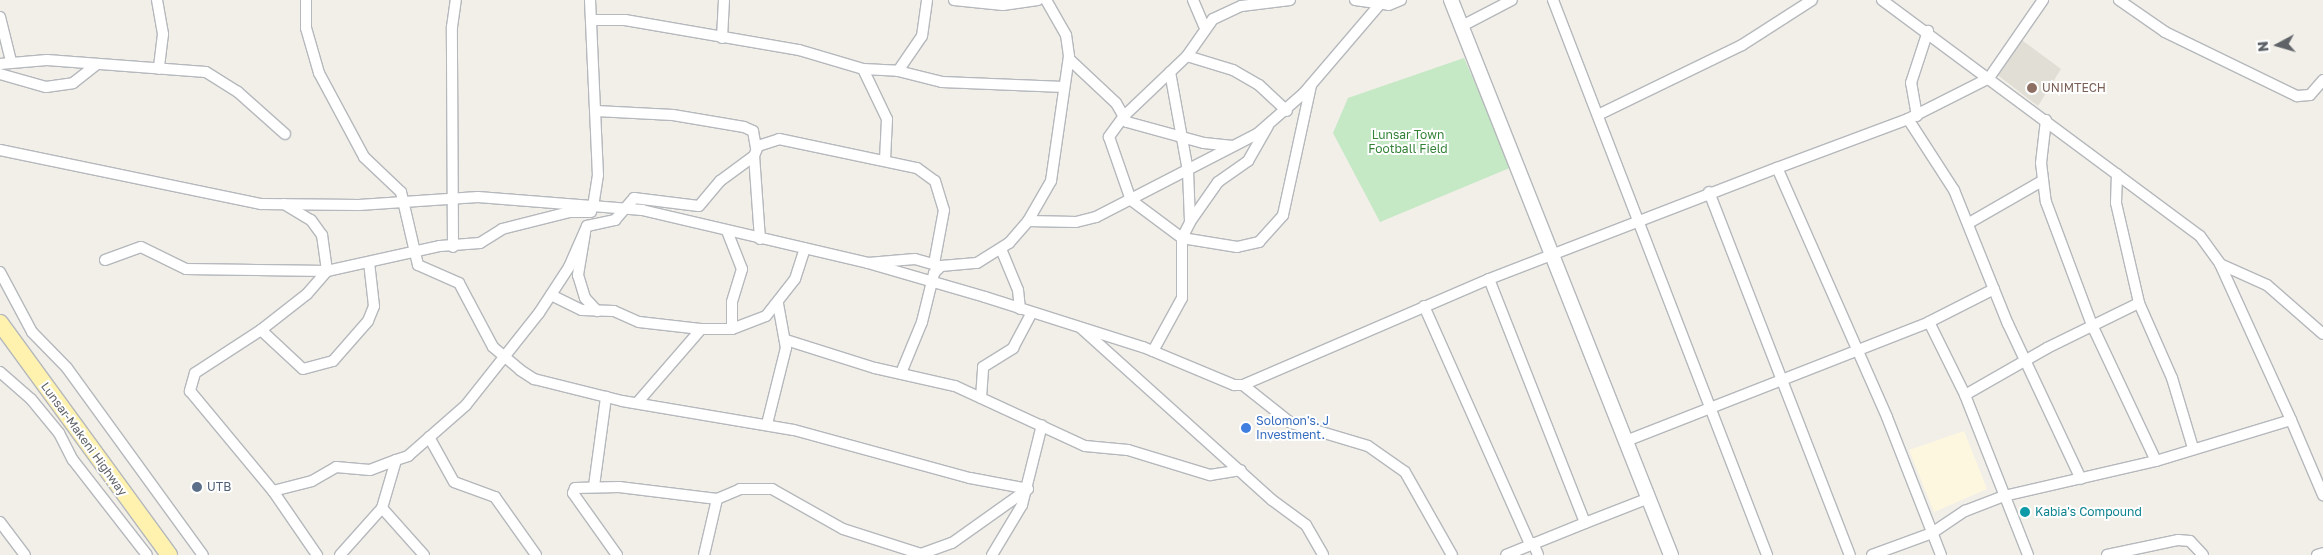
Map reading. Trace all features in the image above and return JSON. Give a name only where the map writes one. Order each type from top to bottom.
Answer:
[{"type":"main road","name":"Lunsar-Makeni Highway","points":[[0,323],[73,423],[138,526],[169,555]]},
{"type":"street","points":[[157,0],[163,34],[159,69]]},
{"type":"street","points":[[306,0],[308,40],[328,94],[364,157],[401,192],[413,252],[418,265],[459,283],[504,359],[534,379],[606,397],[767,424],[970,478],[1028,489]]},
{"type":"street","points":[[453,247],[452,27],[456,0]]},
{"type":"street","points":[[590,0],[596,111],[593,208],[587,226],[578,275],[585,298],[597,311]]},
{"type":"street","points":[[722,38],[724,0]]},
{"type":"street","points":[[898,71],[922,36],[927,0]]},
{"type":"street","points":[[954,0],[1003,2],[1038,0]]},
{"type":"street","points":[[0,150],[238,200],[284,204],[404,202],[454,199],[593,208],[625,208],[868,263],[934,270],[977,263],[1001,249],[1028,222],[1054,173],[1069,59],[1066,35],[1046,0]]},
{"type":"street","points":[[1193,0],[1204,26]]},
{"type":"street","points":[[1290,0],[1241,6],[1204,26],[1187,56],[1124,116],[1109,137],[1131,200],[1182,238],[1248,246],[1278,226],[1311,85]]},
{"type":"street","points":[[1355,0],[1380,4],[1401,0]]},
{"type":"street","points":[[1451,0],[1553,254],[1670,555]]},
{"type":"street","points":[[1462,26],[1512,0]]},
{"type":"street","points":[[1553,0],[1600,114],[1767,555]]},
{"type":"street","points":[[1600,114],[1742,45],[1812,0]]},
{"type":"street","points":[[1882,0],[1928,31],[2200,236],[2220,264],[2323,495]]},
{"type":"street","points":[[1244,385],[1489,279],[1709,192],[1912,117],[1989,78],[2043,0]]},
{"type":"street","points":[[2119,0],[2165,32],[2297,96],[2310,95],[2323,80]]},
{"type":"street","points":[[1028,222],[1084,221],[1188,171],[1268,125],[1287,111],[1380,4]]},
{"type":"street","points":[[0,17],[11,61]]},
{"type":"street","points":[[592,20],[624,20],[799,50],[863,70],[898,71],[942,82],[1064,87]]},
{"type":"street","points":[[1928,31],[1912,83],[1912,117],[1969,224],[1994,289],[2081,479]]},
{"type":"street","points":[[1187,56],[1233,70],[1259,85],[1287,111]]},
{"type":"street","points":[[1069,59],[1124,116],[1138,126],[1234,146]]},
{"type":"street","points":[[0,64],[11,61],[206,72],[238,92],[285,134]]},
{"type":"street","points":[[0,74],[46,88],[73,82],[96,65]]},
{"type":"street","points":[[863,70],[887,119],[885,160]]},
{"type":"street","points":[[1170,72],[1188,171],[1190,222]]},
{"type":"street","points":[[596,111],[673,115],[744,127],[753,131],[760,239]]},
{"type":"street","points":[[2046,120],[2042,180],[2092,325],[2156,461]]},
{"type":"street","points":[[1152,351],[1182,298],[1182,238],[1190,222],[1218,182],[1248,161],[1268,125]]},
{"type":"street","points":[[273,491],[312,482],[336,468],[370,470],[396,460],[429,437],[466,405],[504,359],[551,295],[587,226],[614,220],[634,198],[700,206],[720,181],[755,152],[779,139],[917,168],[940,187],[944,210],[934,270],[922,322],[901,372]]},
{"type":"street","points":[[1777,168],[1858,349],[1941,555]]},
{"type":"street","points":[[2117,174],[2116,204],[2139,303],[2172,378],[2193,448]]},
{"type":"street","points":[[1969,224],[2042,180]]},
{"type":"street","points":[[1709,192],[1850,555]]},
{"type":"street","points":[[284,204],[311,220],[322,235],[327,271],[307,294],[261,330],[195,373],[190,391],[273,491],[316,555]]},
{"type":"street","points":[[105,260],[141,247],[186,269],[327,271],[413,252],[480,244],[502,229],[593,208]]},
{"type":"street","points":[[728,232],[742,269],[732,302],[732,330]]},
{"type":"street","points":[[551,295],[582,310],[614,311],[639,322],[701,330],[732,330],[766,316],[778,304],[800,268],[805,249]]},
{"type":"street","points":[[1001,249],[1018,290],[1020,309]]},
{"type":"street","points":[[868,263],[915,259],[934,270],[1020,309],[1152,351],[1222,381],[1244,385],[1291,423],[1368,446],[1405,472],[1452,555]]},
{"type":"street","points":[[261,330],[303,369],[334,362],[368,321],[374,306],[369,262]]},
{"type":"street","points":[[2220,264],[2267,285],[2323,334]]},
{"type":"street","points":[[0,272],[32,332],[67,368],[202,555]]},
{"type":"street","points":[[1489,279],[1585,524]]},
{"type":"street","points":[[1626,441],[1929,322],[1994,289]]},
{"type":"street","points":[[1964,395],[2092,325],[2139,303]]},
{"type":"street","points":[[767,424],[784,367],[786,340],[778,304]]},
{"type":"street","points":[[1424,306],[1538,555]]},
{"type":"street","points":[[981,398],[983,367],[1013,348],[1032,313]]},
{"type":"street","points":[[1929,322],[1964,395],[2028,555]]},
{"type":"street","points":[[1078,326],[1306,525],[1322,555]]},
{"type":"street","points":[[637,403],[701,330]]},
{"type":"street","points":[[786,340],[901,372],[981,398],[1099,450],[1128,450],[1210,475],[1241,470]]},
{"type":"street","points":[[0,372],[31,399],[59,433],[73,460],[138,526],[148,555]]},
{"type":"street","points":[[594,486],[606,397]]},
{"type":"street","points":[[1872,555],[1932,533],[1965,511],[2004,496],[2156,461],[2193,448],[2291,420]]},
{"type":"street","points":[[59,433],[73,423]]},
{"type":"street","points":[[992,555],[1011,528],[1028,489],[1034,442],[1042,424]]},
{"type":"street","points":[[429,437],[454,482],[496,497],[536,555]]},
{"type":"street","points":[[340,555],[382,508],[396,460]]},
{"type":"street","points":[[617,555],[573,492],[575,488],[594,486],[717,499],[740,489],[772,489],[842,529],[922,554],[952,543],[1028,489]]},
{"type":"street","points":[[1506,555],[1649,498]]},
{"type":"street","points":[[704,555],[717,499]]},
{"type":"street","points":[[382,508],[424,555]]},
{"type":"street","points":[[0,522],[24,555]]},
{"type":"street","points":[[2106,555],[2178,540],[2190,541],[2203,555]]},
{"type":"street","points":[[2318,555],[2323,553]]},
{"type":"shaded area","name":"UNIMTECH","points":[[2019,38],[2061,69],[2038,106],[1991,70]]},
{"type":"shaded area","points":[[1964,431],[1987,489],[1934,512],[1909,450]]},
{"type":"green space","name":"Lunsar Town Football Field","points":[[1464,58],[1512,167],[1380,222],[1333,133],[1348,98]]},
{"type":"place","name":"UNIMTECH","points":[[2032,88]]},
{"type":"place","name":"Solomon's. J Investment.","points":[[1246,428]]},
{"type":"place","name":"UTB","points":[[197,487]]},
{"type":"place","name":"Kabia's Compound","points":[[2025,512]]}]
